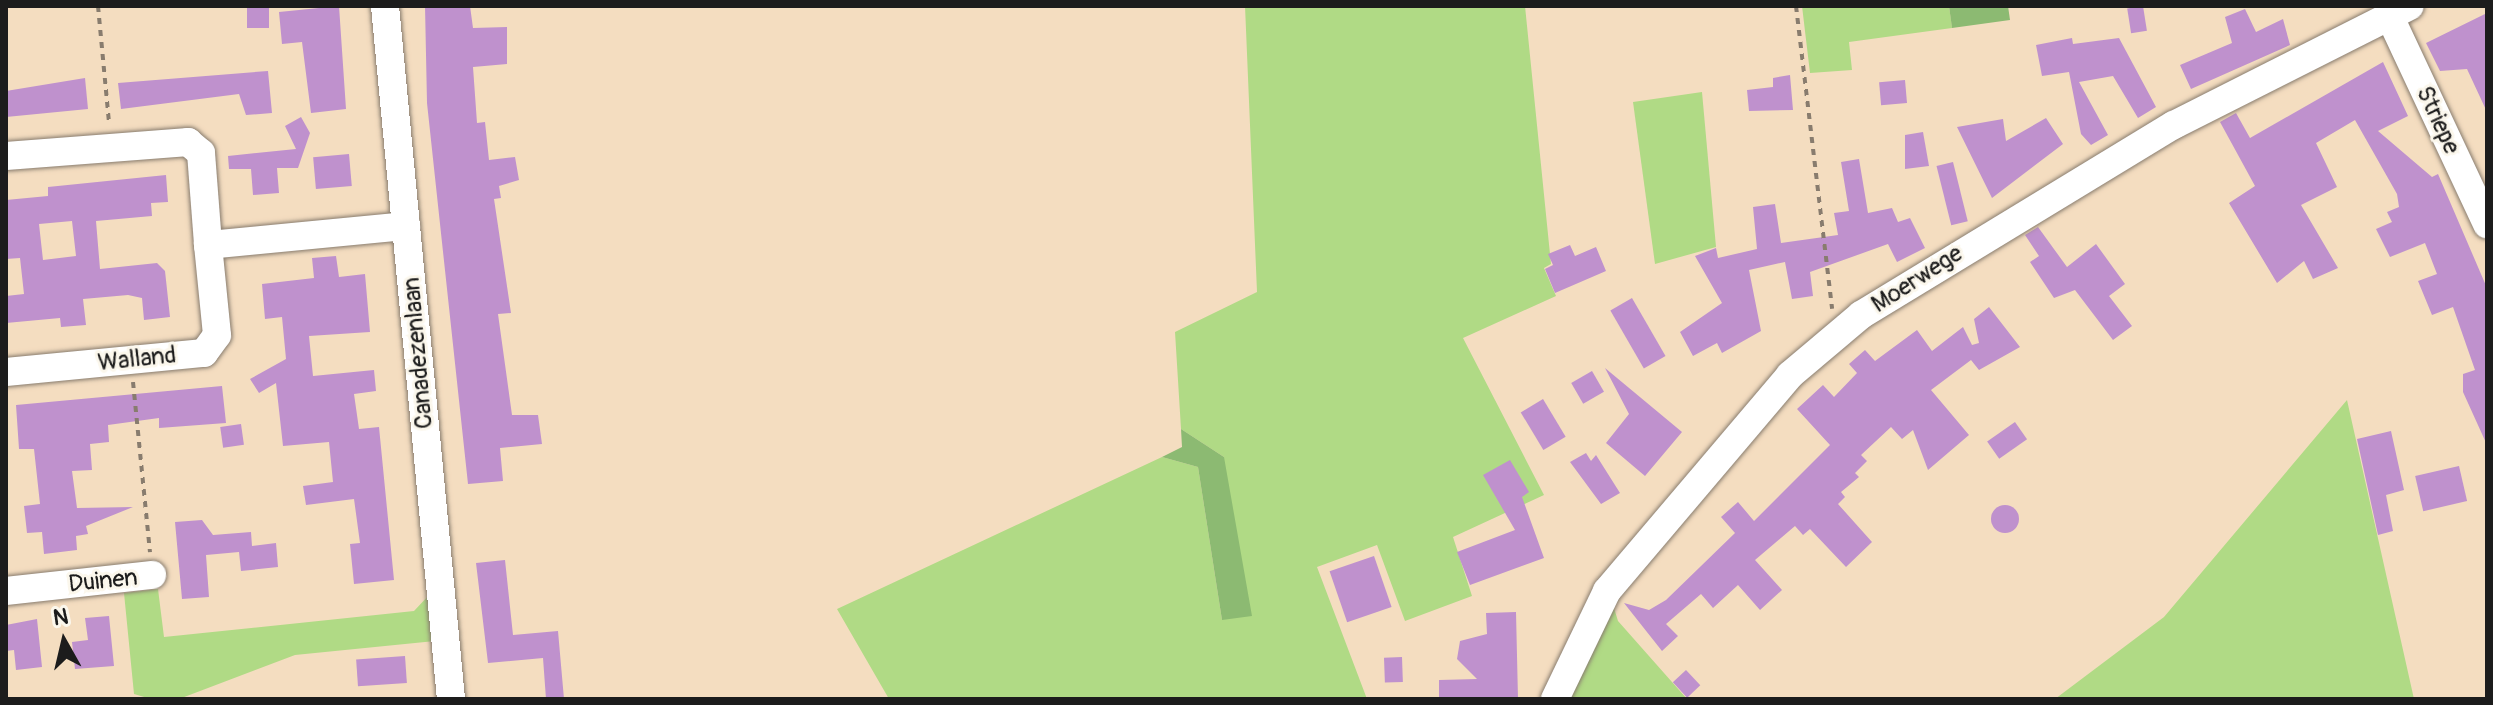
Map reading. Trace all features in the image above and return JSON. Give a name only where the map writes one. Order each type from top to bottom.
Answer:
[{"type":"street","name":"Canadezenlaan","points":[[385,6],[451,699]]},
{"type":"street","name":"Moerwege","points":[[1555,699],[1607,591],[1790,375],[1835,336],[1977,241],[2174,125],[2400,11]]},
{"type":"street","name":"Striepe","points":[[2400,11],[2487,224]]},
{"type":"street","name":"Walland","points":[[6,156],[188,142],[201,153],[217,335],[204,353],[6,372]]},
{"type":"street","points":[[208,245],[406,226]]},
{"type":"street","name":"Duinen","points":[[6,591],[152,575]]},
{"type":"path","points":[[98,6],[112,146]]},
{"type":"path","points":[[1796,6],[1835,336]]},
{"type":"path","points":[[130,360],[152,575]]},
{"type":"green space","points":[[1245,6],[1525,6],[1551,264],[1544,268],[1556,296],[1463,338],[1544,495],[1453,537],[1472,596],[1405,621],[1377,545],[1317,567],[1367,699],[889,699],[837,609],[1162,457],[1198,467],[1222,620],[1224,457],[1181,429],[1175,332],[1257,292]]},
{"type":"green space","points":[[1802,6],[1949,6],[1952,28],[1849,42],[1852,70],[1810,73]]},
{"type":"green space","points":[[1949,6],[2008,6],[2010,20],[1952,28]]},
{"type":"green space","points":[[1702,92],[1716,247],[1655,264],[1633,102]]},
{"type":"green space","points":[[2347,400],[2414,699],[2055,699],[2164,617]]},
{"type":"green space","points":[[1181,429],[1224,457],[1252,616],[1222,620],[1198,467],[1162,457],[1182,447]]},
{"type":"green space","points":[[158,589],[164,637],[414,611],[430,594],[435,641],[295,655],[179,699],[151,699],[134,694],[124,593]]},
{"type":"green space","points":[[1614,608],[1618,621],[1687,699],[1569,699],[1579,663]]},
{"type":"building","points":[[247,6],[269,6],[269,28],[247,28]]},
{"type":"building","points":[[339,6],[346,109],[311,113],[302,42],[282,44],[279,12]]},
{"type":"building","points":[[425,6],[470,6],[473,28],[507,27],[507,64],[473,67],[477,123],[485,122],[489,160],[515,157],[519,180],[499,186],[501,198],[494,199],[511,313],[498,314],[512,415],[538,415],[542,444],[500,448],[503,481],[468,484],[427,103]]},
{"type":"building","points":[[2143,6],[2147,31],[2131,33],[2127,9]]},
{"type":"building","points":[[2245,9],[2256,32],[2283,19],[2290,45],[2191,89],[2180,65],[2232,43],[2225,17]]},
{"type":"building","points":[[2487,13],[2487,112],[2467,69],[2440,71],[2426,43]]},
{"type":"building","points":[[2072,38],[2073,44],[2119,38],[2156,107],[2138,118],[2113,76],[2079,82],[2108,135],[2091,145],[2081,134],[2069,72],[2042,76],[2036,45]]},
{"type":"building","points":[[2383,62],[2408,116],[2378,131],[2432,177],[2438,174],[2487,288],[2487,445],[2463,392],[2463,374],[2475,370],[2453,307],[2432,315],[2418,281],[2437,274],[2425,243],[2390,257],[2376,229],[2392,222],[2387,212],[2399,207],[2397,194],[2355,120],[2316,143],[2337,187],[2301,205],[2338,268],[2313,279],[2304,261],[2277,283],[2229,203],[2255,186],[2220,122],[2236,113],[2250,138]]},
{"type":"building","points":[[268,71],[272,113],[246,115],[239,94],[121,109],[118,83]]},
{"type":"building","points":[[1790,75],[1793,110],[1749,111],[1747,90],[1773,87],[1773,78]]},
{"type":"building","points":[[85,78],[88,109],[6,117],[6,91]]},
{"type":"building","points":[[1905,80],[1907,103],[1881,105],[1879,82]]},
{"type":"building","points":[[301,117],[310,133],[298,168],[277,168],[279,193],[253,195],[251,169],[229,169],[228,156],[296,149],[285,126]]},
{"type":"building","points":[[2046,118],[2063,144],[1992,198],[1957,127],[2003,119],[2006,141]]},
{"type":"building","points":[[1923,132],[1929,166],[1905,169],[1905,135]]},
{"type":"building","points":[[349,154],[352,186],[316,189],[313,157]]},
{"type":"building","points":[[1859,159],[1868,213],[1892,208],[1898,222],[1910,218],[1925,248],[1897,262],[1888,244],[1810,272],[1813,296],[1792,299],[1785,262],[1749,270],[1761,331],[1722,353],[1717,343],[1693,356],[1680,332],[1722,303],[1695,256],[1716,248],[1718,258],[1757,249],[1753,207],[1775,204],[1781,243],[1838,235],[1834,213],[1849,211],[1841,162]]},
{"type":"building","points":[[1953,162],[1968,221],[1951,225],[1937,166]]},
{"type":"building","points":[[166,175],[168,202],[151,203],[152,216],[96,221],[100,269],[157,263],[165,271],[170,317],[144,320],[142,298],[128,295],[83,299],[86,325],[61,327],[60,318],[6,323],[6,296],[24,294],[20,258],[6,259],[6,200],[48,196],[48,187]],"holes":[[[72,221],[76,256],[43,260],[39,224]]]},
{"type":"building","points":[[2038,227],[2067,267],[2096,244],[2125,284],[2109,296],[2132,326],[2113,340],[2075,290],[2054,298],[2030,262],[2039,256],[2025,235]]},
{"type":"building","points":[[1570,245],[1575,256],[1596,247],[1606,271],[1555,293],[1545,269],[1553,265],[1548,254]]},
{"type":"building","points":[[336,256],[339,277],[365,274],[370,332],[309,336],[313,376],[374,370],[376,391],[354,394],[359,429],[379,427],[394,580],[354,584],[350,544],[360,543],[354,499],[306,505],[303,486],[333,482],[329,442],[283,446],[276,383],[259,393],[250,379],[286,359],[282,317],[265,319],[262,284],[314,278],[312,258]]},
{"type":"building","points":[[1632,298],[1666,356],[1644,369],[1610,310]]},
{"type":"building","points":[[1989,307],[2020,347],[1979,370],[1971,360],[1931,390],[1969,435],[1928,470],[1913,430],[1902,439],[1891,427],[1861,455],[1867,461],[1855,473],[1859,477],[1841,492],[1845,497],[1838,504],[1872,542],[1846,567],[1810,529],[1803,535],[1795,526],[1755,560],[1782,590],[1760,610],[1738,585],[1713,608],[1701,594],[1666,624],[1678,636],[1662,651],[1624,603],[1649,610],[1666,600],[1735,533],[1721,517],[1738,502],[1754,521],[1830,445],[1797,409],[1823,385],[1834,397],[1857,373],[1849,364],[1865,350],[1875,361],[1917,330],[1932,351],[1963,327],[1972,345],[1979,343],[1974,319]]},
{"type":"building","points":[[1605,368],[1682,432],[1645,476],[1606,443],[1629,414]]},
{"type":"building","points":[[1592,371],[1604,392],[1583,404],[1571,383]]},
{"type":"building","points":[[222,386],[226,423],[159,428],[159,418],[108,425],[109,442],[90,444],[92,470],[72,471],[77,508],[133,507],[86,526],[88,534],[76,536],[77,550],[44,554],[42,532],[27,533],[24,506],[40,504],[34,449],[19,449],[16,405]]},
{"type":"building","points":[[1543,399],[1566,437],[1543,450],[1521,412]]},
{"type":"building","points":[[2015,422],[2027,439],[1999,459],[1987,442]]},
{"type":"building","points":[[241,424],[244,445],[223,448],[220,427]]},
{"type":"building","points":[[2391,431],[2404,490],[2386,495],[2393,531],[2378,535],[2357,439]]},
{"type":"building","points":[[1586,453],[1591,461],[1596,455],[1620,493],[1601,504],[1570,462]]},
{"type":"building","points":[[1510,460],[1529,492],[1522,497],[1544,558],[1470,585],[1457,552],[1515,530],[1483,475]]},
{"type":"building","points":[[2459,466],[2467,501],[2423,511],[2415,476]]},
{"type":"building","points":[[2005,505],[2015,509],[2019,519],[2015,529],[2005,533],[1995,529],[1991,519],[1995,509]]},
{"type":"building","points":[[202,520],[213,535],[251,532],[252,546],[276,543],[278,567],[241,571],[239,552],[206,555],[209,597],[182,599],[175,522]]},
{"type":"building","points":[[1374,556],[1392,607],[1347,622],[1330,571]]},
{"type":"building","points":[[505,560],[513,635],[558,631],[564,699],[546,699],[543,658],[488,663],[476,563]]},
{"type":"building","points":[[1516,612],[1518,699],[1439,699],[1439,680],[1477,679],[1457,659],[1460,641],[1487,634],[1486,613]]},
{"type":"building","points":[[109,616],[114,666],[75,669],[72,642],[88,640],[85,618]]},
{"type":"building","points":[[37,619],[42,667],[16,670],[14,650],[6,651],[6,625]]},
{"type":"building","points":[[405,656],[407,683],[358,686],[356,659]]},
{"type":"building","points":[[1402,657],[1403,682],[1385,683],[1384,658]]},
{"type":"building","points":[[1686,670],[1700,685],[1687,698],[1673,682]]}]
